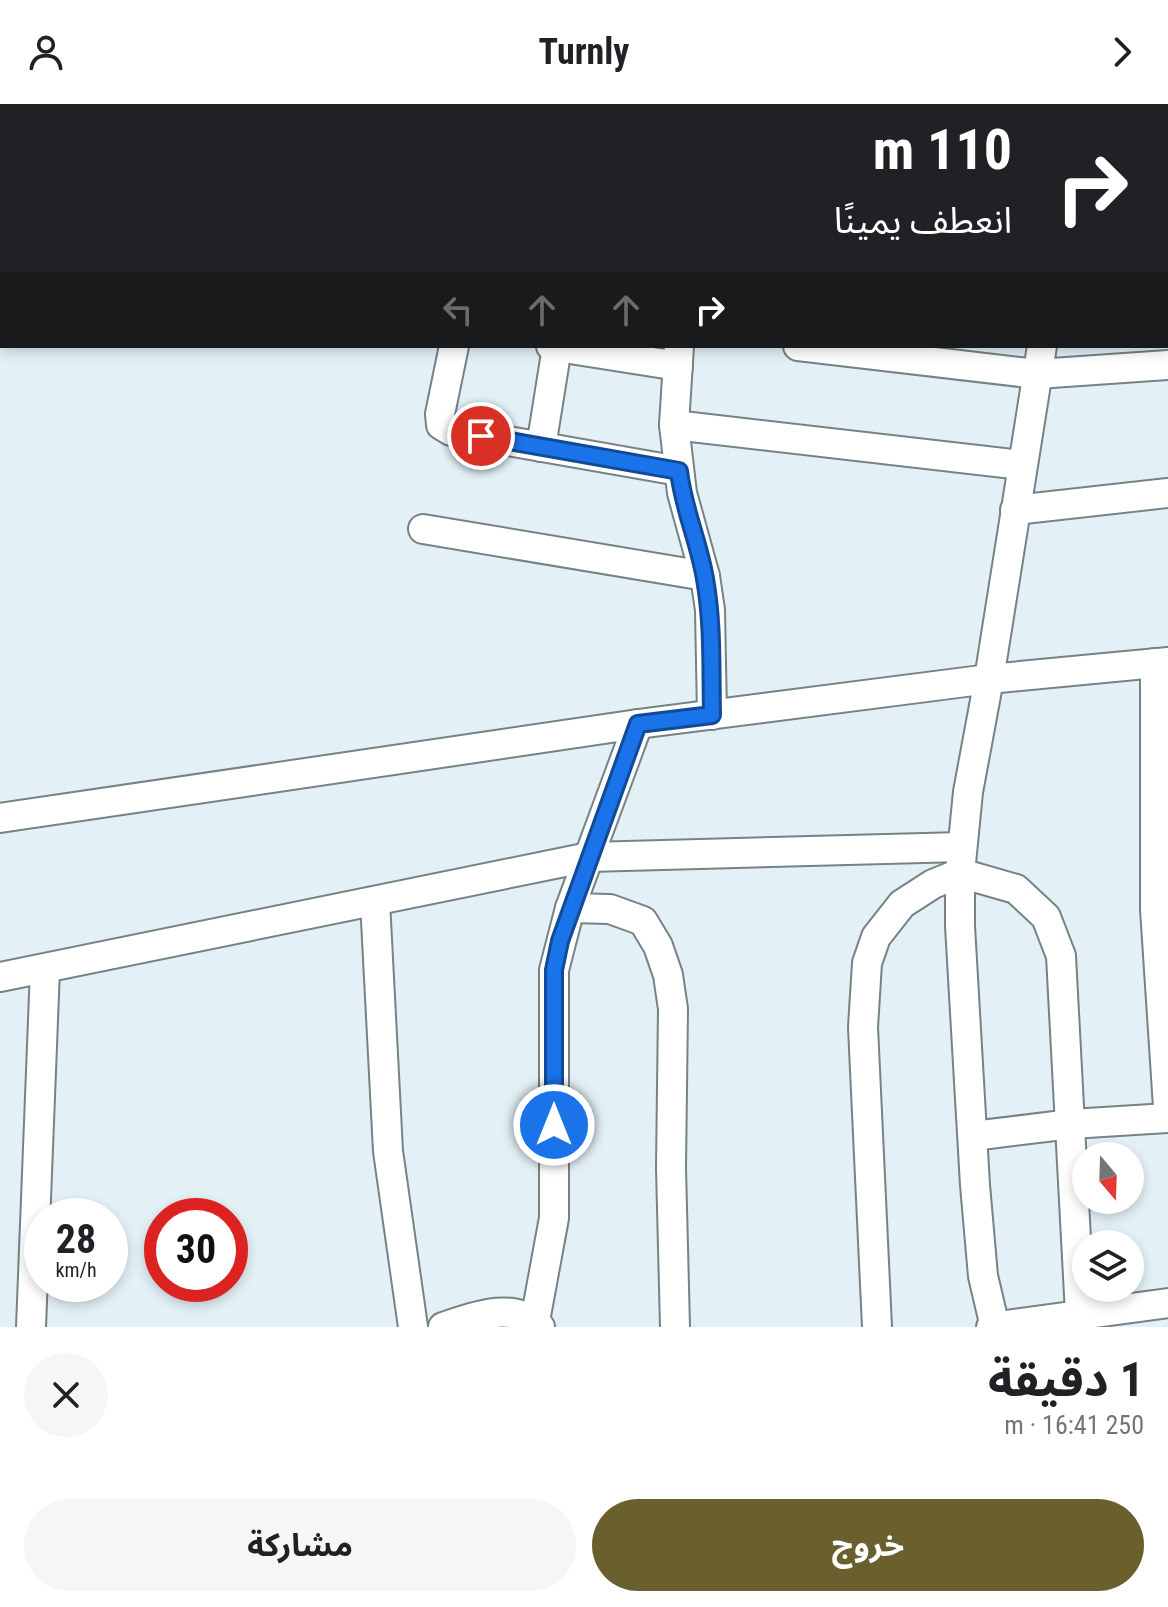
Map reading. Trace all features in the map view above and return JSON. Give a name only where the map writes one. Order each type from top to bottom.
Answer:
[{"type":"street","points":[[454,348],[440,414],[441,425],[451,431],[679,471]]},
{"type":"street","points":[[541,447],[557,348]]},
{"type":"street","points":[[571,348],[679,356],[674,425],[682,493],[705,576],[710,610],[712,715]]},
{"type":"street","points":[[815,348],[1037,374],[1168,365]]},
{"type":"street","points":[[1042,348],[968,792],[961,860],[960,926],[983,1276],[994,1327],[1168,1303]]},
{"type":"street","points":[[674,425],[1021,465]]},
{"type":"street","points":[[1015,510],[1168,493]]},
{"type":"street","points":[[423,529],[705,576]]},
{"type":"street","points":[[0,818],[638,724],[989,679],[1161,663],[1162,910],[1168,1107]]},
{"type":"street","points":[[443,1327],[509,1312],[537,1324],[554,1218],[554,970],[570,908],[638,724]]},
{"type":"street","points":[[0,977],[589,857],[961,860],[1016,889],[1046,917],[1061,956],[1080,1314]]},
{"type":"street","points":[[877,1327],[863,1027],[867,963],[876,937],[902,904],[933,884],[961,860]]},
{"type":"street","points":[[375,901],[388,1151],[413,1327]]},
{"type":"street","points":[[570,908],[610,909],[643,921],[658,946],[668,975],[673,1009],[671,1168],[675,1327]]},
{"type":"street","points":[[31,1327],[45,969]]},
{"type":"street","points":[[973,1136],[1071,1124],[1168,1118]]},
{"type":"route","points":[[481,436],[679,471],[694,542],[705,576],[710,610],[712,715],[638,724],[560,941],[554,970],[554,1125]]}]
